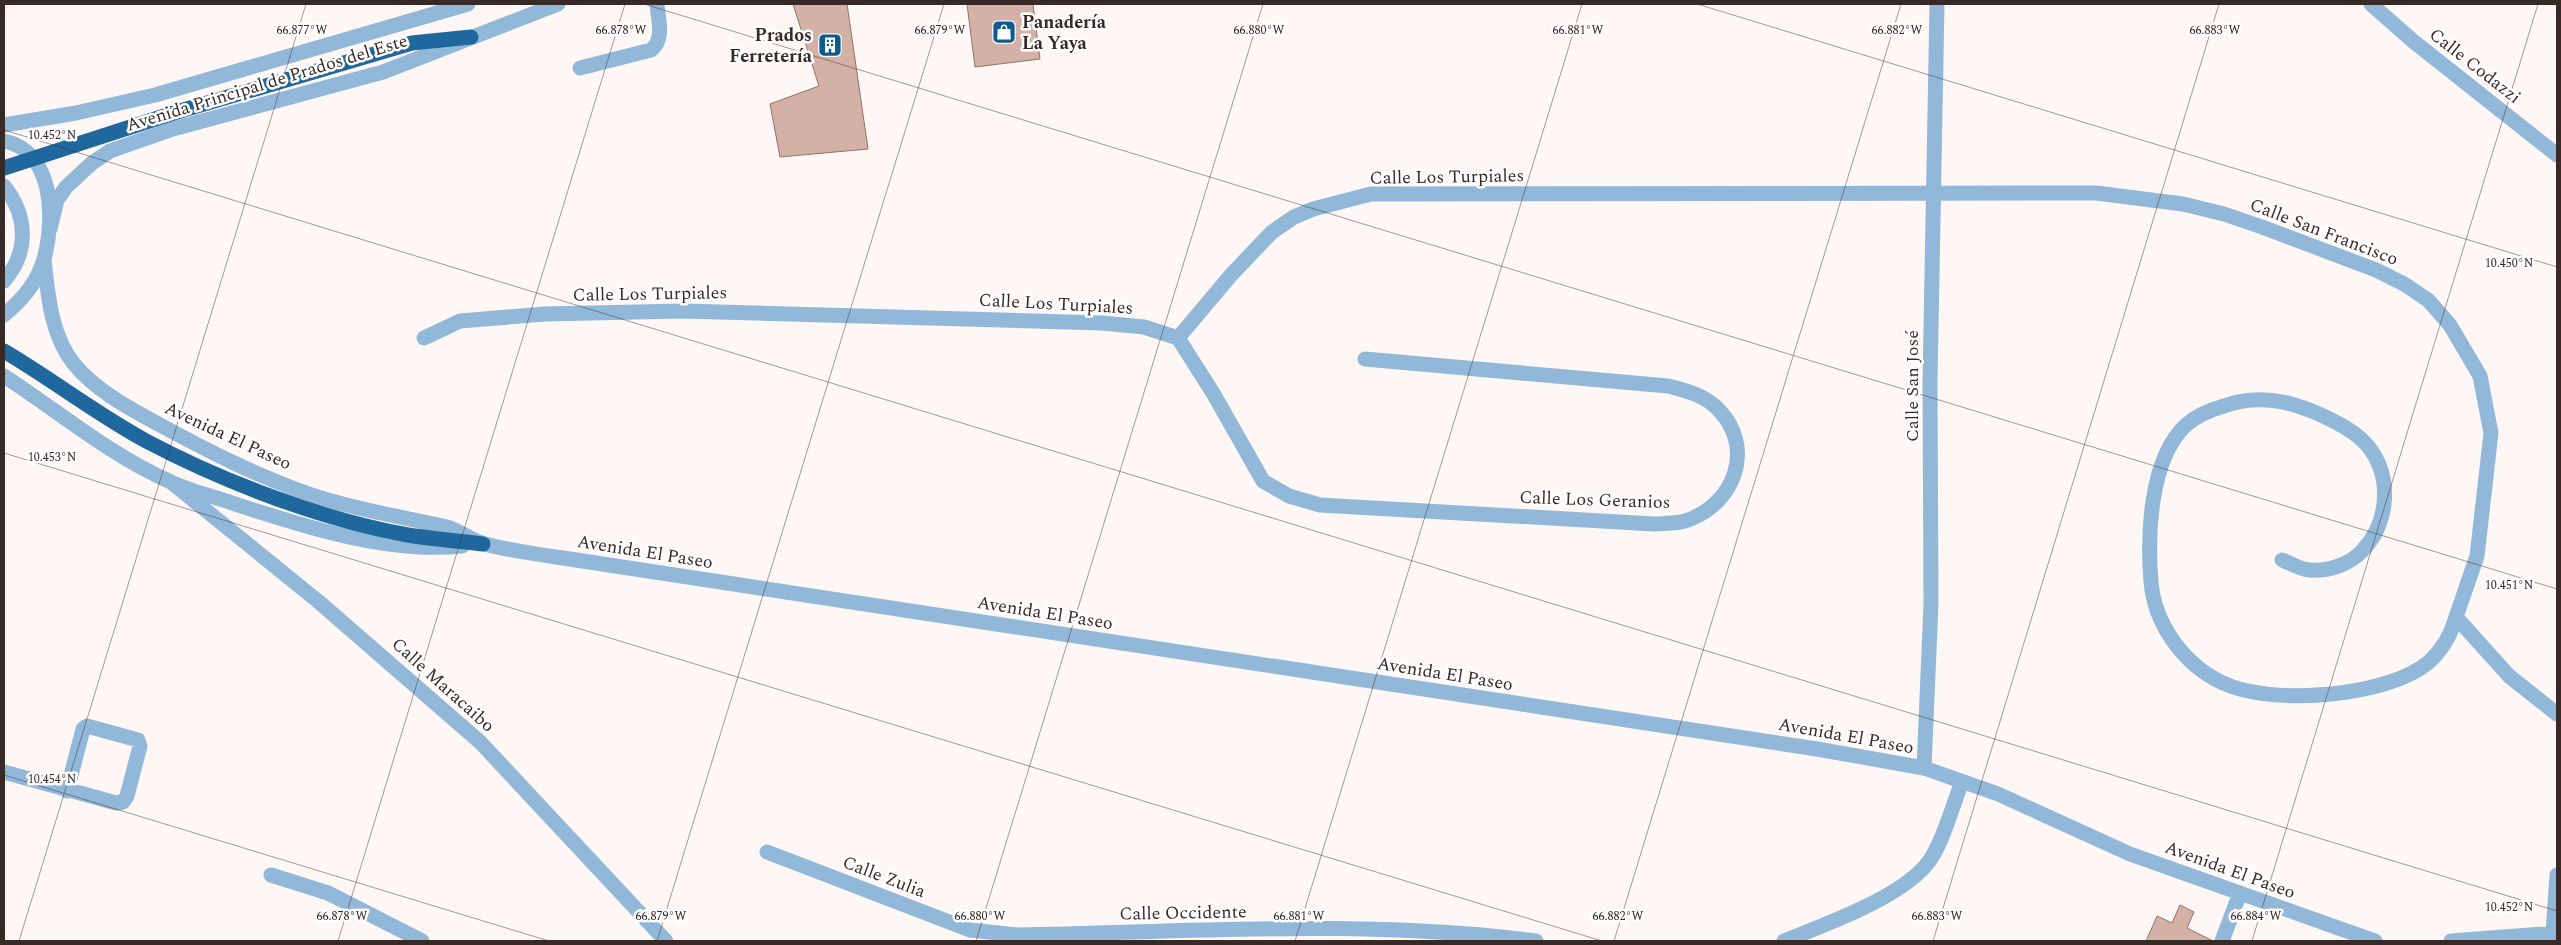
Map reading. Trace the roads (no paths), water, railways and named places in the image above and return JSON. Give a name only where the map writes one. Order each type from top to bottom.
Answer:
[{"type":"highway","points":[[4,168],[180,112],[412,43],[471,37]]},
{"type":"highway","points":[[4,351],[147,441],[255,489],[331,515],[408,534],[483,544]]},
{"type":"street","name":"Avenida Principal de Prados del Este","points":[[4,125],[76,114],[155,95],[468,4]]},
{"type":"street","name":"Avenida Principal de Prados del Este","points":[[50,229],[57,200],[66,187],[92,163],[110,151],[173,128],[383,72],[558,4]]},
{"type":"street","points":[[580,68],[651,50],[658,45],[660,38],[657,4]]},
{"type":"street","name":"Calle San José","points":[[1924,768],[1931,604],[1930,382],[1932,192],[1937,4]]},
{"type":"street","name":"Calle Codazzi","points":[[2372,4],[2413,42],[2557,155]]},
{"type":"street","points":[[4,141],[29,153],[38,162],[45,180],[50,229],[44,260],[27,292],[4,315]]},
{"type":"street","points":[[4,186],[15,200],[24,230],[17,261],[4,281]]},
{"type":"street","name":"Calle Los Turpiales","points":[[424,338],[460,321],[545,314],[683,311],[1102,323],[1144,328],[1178,338],[1215,298],[1231,275],[1272,232],[1294,217],[1313,208],[1371,194],[1855,195],[1932,192]]},
{"type":"street","name":"Calle San Francisco","points":[[1932,192],[2096,193],[2183,204],[2224,214],[2376,270],[2428,300],[2450,325],[2480,376],[2491,433],[2490,463],[2476,556],[2452,632],[2445,645],[2427,663],[2382,684],[2313,696],[2254,693],[2223,683],[2196,664],[2164,629],[2152,599],[2149,563],[2153,508],[2162,459],[2184,426],[2196,417],[2242,400],[2279,401],[2321,415],[2366,444],[2373,454],[2384,482],[2385,509],[2374,536],[2362,551],[2348,563],[2309,570],[2282,560]]},
{"type":"street","name":"Avenida El Paseo","points":[[44,260],[50,309],[58,336],[74,364],[122,403],[194,444],[246,469],[289,486],[374,512],[450,528],[483,544]]},
{"type":"street","name":"Calle Los Geranios","points":[[1178,338],[1213,393],[1263,481],[1289,496],[1320,506],[1654,524],[1687,520],[1710,508],[1727,491],[1736,469],[1739,448],[1733,427],[1718,409],[1696,393],[1668,386],[1365,359]]},
{"type":"street","name":"Avenida El Paseo","points":[[4,376],[118,453],[171,482],[272,516],[342,535],[397,544],[440,547],[483,544],[681,577],[1817,749],[1924,768],[1998,794],[2130,854],[2375,941]]},
{"type":"street","name":"Calle Maracaibo","points":[[171,482],[319,602],[480,742],[666,941]]},
{"type":"street","points":[[2456,617],[2509,676],[2557,714]]},
{"type":"street","points":[[4,772],[67,791],[116,804],[123,802],[127,796],[140,746],[138,740],[87,726],[84,728],[67,791]]},
{"type":"street","points":[[1784,941],[1856,910],[1903,886],[1919,875],[1932,858],[1962,782]]},
{"type":"street","name":"Calle Zulia","points":[[767,852],[970,930],[1015,938]]},
{"type":"street","points":[[271,875],[328,893],[422,941]]},
{"type":"street","points":[[2451,941],[2555,933],[2557,876]]},
{"type":"street","points":[[2222,941],[2240,893]]},
{"type":"street","name":"Calle Occidente","points":[[1015,938],[1390,930],[1476,934],[1536,941]]},
{"type":"place","name":"Panadería La Yaya","points":[[1004,32]]},
{"type":"place","name":"Prados Ferretería","points":[[830,45]]}]
